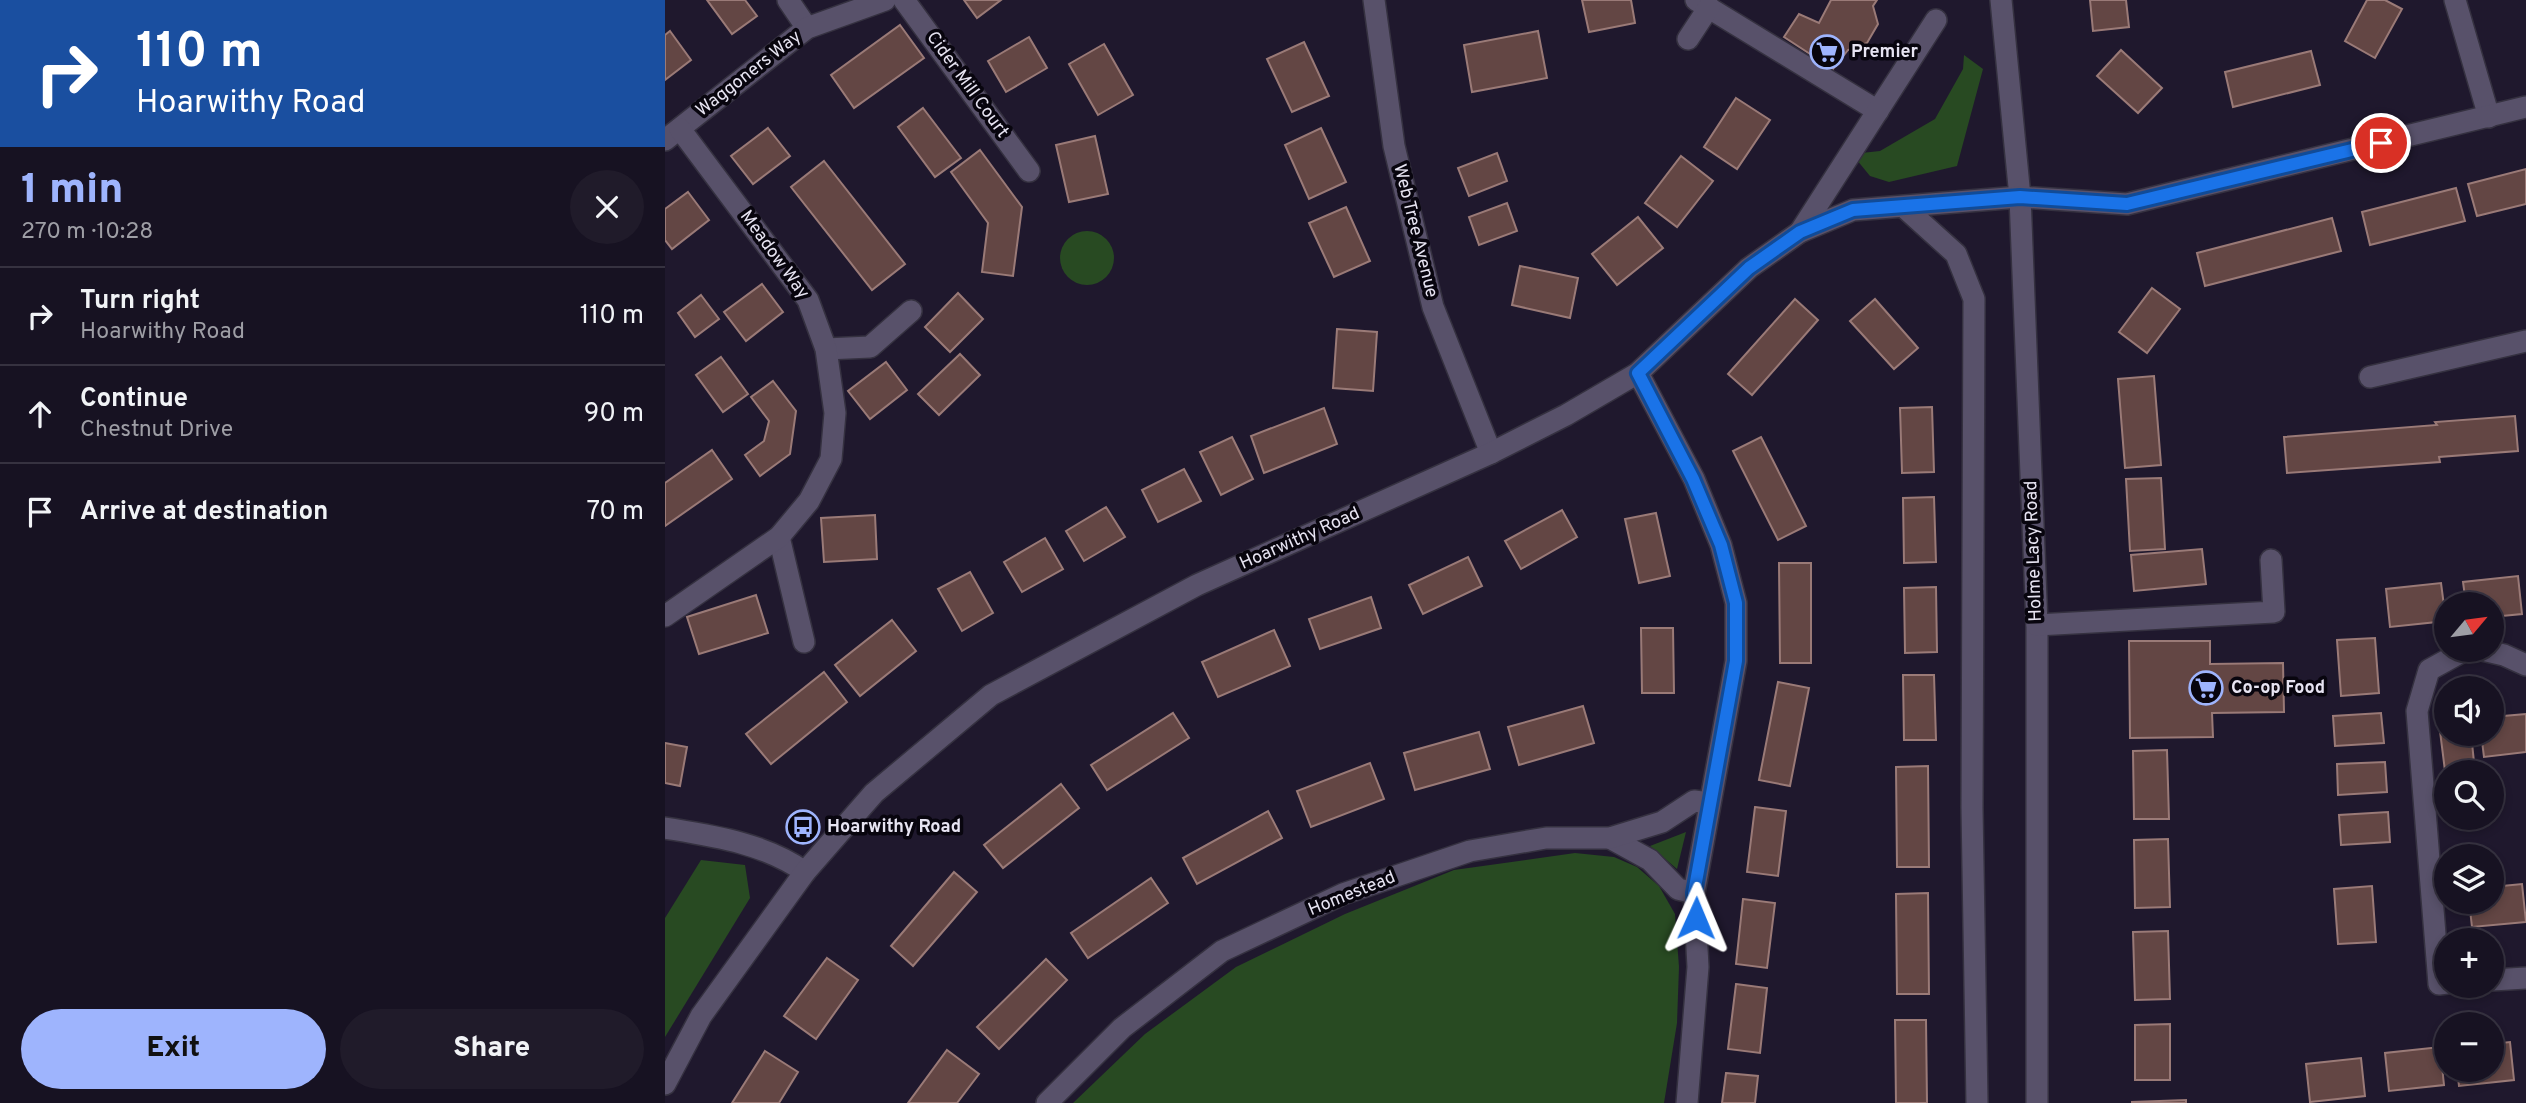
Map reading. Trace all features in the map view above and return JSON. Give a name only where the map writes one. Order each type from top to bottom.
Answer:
[{"type":"street","name":"Waggoners Way","points":[[672,135],[807,28],[788,0]]},
{"type":"street","points":[[807,28],[885,0]]},
{"type":"street","name":"Cider Mill Court","points":[[904,0],[1029,171]]},
{"type":"street","name":"Web Tree Avenue","points":[[1374,0],[1394,146],[1433,307],[1491,453]]},
{"type":"street","name":"Holme Lacy Road","points":[[2001,0],[2020,197],[2037,625],[2037,1103]]},
{"type":"street","points":[[2455,0],[2489,117]]},
{"type":"street","points":[[1688,38],[1702,4],[1878,111]]},
{"type":"street","points":[[1800,232],[1936,20]]},
{"type":"street","name":"Hoarwithy Road","points":[[665,1084],[701,1016],[805,872],[874,793],[991,695],[1197,585],[1491,453],[1566,415],[1638,373],[1749,268],[1800,232],[1853,210],[2020,197],[2127,204],[2526,107]]},
{"type":"street","name":"Meadow Way","points":[[665,616],[779,537],[809,501],[831,459],[835,413],[826,349],[808,300],[672,135]]},
{"type":"street","points":[[1905,207],[1956,254],[1974,299],[1972,808],[1977,1103]]},
{"type":"street","points":[[826,349],[870,347],[911,312]]},
{"type":"street","points":[[2370,377],[2526,341]]},
{"type":"street","points":[[1638,373],[1698,490],[1721,545],[1736,603],[1736,661],[1694,893],[1698,967],[1687,1103]]},
{"type":"street","points":[[779,537],[804,642]]},
{"type":"street","points":[[2037,625],[2274,612],[2271,560]]},
{"type":"street","points":[[2504,655],[2526,665]]},
{"type":"street","points":[[2434,928],[2417,711],[2430,670],[2444,662]]},
{"type":"street","name":"Homestead","points":[[1047,1103],[1122,1028],[1222,951],[1343,894],[1470,851],[1546,838],[1610,838],[1662,822],[1694,801],[1709,803]]},
{"type":"street","points":[[665,828],[714,837],[782,856],[805,872]]},
{"type":"street","points":[[1610,838],[1650,860],[1678,889],[1694,893]]},
{"type":"street","points":[[2504,980],[2526,978]]},
{"type":"green space","points":[[1964,55],[1983,69],[1957,166],[1889,182],[1870,176],[1852,154],[1880,151],[1935,119],[1963,69]]},
{"type":"green space","points":[[1087,231],[1106,239],[1114,258],[1106,277],[1087,285],[1068,277],[1060,258],[1068,239]]},
{"type":"green space","points":[[1686,832],[1677,869],[1650,846]]},
{"type":"green space","points":[[1575,853],[1614,857],[1637,867],[1659,886],[1675,914],[1679,967],[1677,1023],[1664,1103],[1073,1103],[1145,1034],[1236,967],[1345,914],[1454,870]]},
{"type":"green space","points":[[701,860],[745,865],[750,898],[665,1037],[665,918]]},
{"type":"building","points":[[707,0],[745,0],[757,16],[732,34]]},
{"type":"building","points":[[964,0],[1001,0],[977,18]]},
{"type":"building","points":[[1582,0],[1631,0],[1635,23],[1589,32]]},
{"type":"building","points":[[1831,0],[1877,0],[1873,6],[1878,24],[1867,43],[1848,50],[1833,69],[1784,37],[1799,14],[1819,23]]},
{"type":"building","points":[[2090,0],[2126,0],[2129,27],[2093,31]]},
{"type":"building","points":[[2367,0],[2385,0],[2402,9],[2375,58],[2345,41]]},
{"type":"building","points":[[900,25],[924,58],[854,108],[831,75]]},
{"type":"building","points":[[670,31],[691,60],[665,80],[665,35]]},
{"type":"building","points":[[1538,31],[1547,78],[1472,92],[1464,45]]},
{"type":"building","points":[[1029,37],[1047,68],[1006,92],[988,61]]},
{"type":"building","points":[[1304,42],[1329,96],[1292,112],[1267,59]]},
{"type":"building","points":[[1104,44],[1133,95],[1098,115],[1069,64]]},
{"type":"building","points":[[2121,50],[2162,88],[2138,113],[2097,76]]},
{"type":"building","points":[[2311,51],[2320,85],[2233,107],[2225,72]]},
{"type":"building","points":[[1736,98],[1770,120],[1737,169],[1704,147]]},
{"type":"building","points":[[923,108],[961,158],[935,177],[898,127]]},
{"type":"building","points":[[768,128],[790,156],[753,184],[731,156]]},
{"type":"building","points":[[1321,128],[1346,182],[1309,199],[1285,145]]},
{"type":"building","points":[[1095,136],[1108,194],[1069,202],[1056,145]]},
{"type":"building","points":[[980,150],[1022,207],[1013,276],[982,272],[988,223],[951,172]]},
{"type":"building","points":[[1497,153],[1507,181],[1469,196],[1458,168]]},
{"type":"building","points":[[1681,156],[1713,181],[1677,227],[1645,203]]},
{"type":"building","points":[[824,161],[905,264],[872,290],[791,187]]},
{"type":"building","points":[[2526,169],[2526,204],[2477,216],[2468,184]]},
{"type":"building","points":[[2456,188],[2465,221],[2370,245],[2362,212]]},
{"type":"building","points":[[688,192],[709,220],[672,249],[665,240],[665,209]]},
{"type":"building","points":[[1507,203],[1517,231],[1479,245],[1469,217]]},
{"type":"building","points":[[1346,207],[1370,261],[1334,277],[1309,223]]},
{"type":"building","points":[[1638,217],[1663,248],[1617,285],[1592,254]]},
{"type":"building","points":[[2332,218],[2341,251],[2205,286],[2197,253]]},
{"type":"building","points":[[1520,266],[1578,278],[1570,318],[1512,305]]},
{"type":"building","points":[[762,284],[783,312],[746,341],[724,312]]},
{"type":"building","points":[[2152,288],[2180,309],[2147,353],[2119,332]]},
{"type":"building","points":[[958,293],[983,319],[950,352],[925,327]]},
{"type":"building","points":[[701,295],[719,319],[695,337],[678,313]]},
{"type":"building","points":[[1795,299],[1818,320],[1752,395],[1728,374]]},
{"type":"building","points":[[1875,299],[1918,348],[1894,369],[1850,321]]},
{"type":"building","points":[[1337,329],[1377,332],[1373,391],[1333,388]]},
{"type":"building","points":[[960,354],[980,375],[939,415],[918,394]]},
{"type":"building","points":[[721,357],[748,394],[723,412],[696,375]]},
{"type":"building","points":[[886,362],[907,390],[870,419],[848,391]]},
{"type":"building","points":[[2154,376],[2161,465],[2125,468],[2118,379]]},
{"type":"building","points":[[773,381],[796,411],[790,454],[760,476],[745,455],[764,441],[769,421],[751,397]]},
{"type":"building","points":[[1932,407],[1934,472],[1902,473],[1900,408]]},
{"type":"building","points":[[1324,408],[1337,444],[1264,473],[1251,436]]},
{"type":"building","points":[[2515,416],[2518,451],[2439,457],[2440,462],[2287,473],[2284,437]]},
{"type":"building","points":[[1232,437],[1253,479],[1221,495],[1200,452]]},
{"type":"building","points":[[1761,437],[1806,526],[1778,540],[1733,451]]},
{"type":"building","points":[[712,450],[732,479],[665,526],[665,483]]},
{"type":"building","points":[[1184,469],[1201,501],[1158,522],[1142,490]]},
{"type":"building","points":[[2161,478],[2165,549],[2130,551],[2126,479]]},
{"type":"building","points":[[1934,497],[1936,562],[1904,563],[1903,498]]},
{"type":"building","points":[[1106,507],[1125,537],[1084,561],[1066,531]]},
{"type":"building","points":[[1562,510],[1577,537],[1521,569],[1505,541]]},
{"type":"building","points":[[1656,513],[1670,576],[1639,583],[1625,519]]},
{"type":"building","points":[[875,515],[877,559],[824,562],[821,518]]},
{"type":"building","points":[[1045,538],[1063,569],[1022,592],[1004,562]]},
{"type":"building","points":[[2202,549],[2206,584],[2134,591],[2131,555]]},
{"type":"building","points":[[1468,557],[1482,586],[1423,614],[1409,585]]},
{"type":"building","points":[[1779,563],[1811,563],[1811,663],[1780,663]]},
{"type":"building","points":[[970,572],[993,613],[962,631],[938,589]]},
{"type":"building","points":[[2518,576],[2522,614],[2504,616],[2504,592],[2464,592],[2463,582]]},
{"type":"building","points":[[2441,583],[2442,592],[2434,592],[2434,622],[2390,627],[2386,589]]},
{"type":"building","points":[[1936,587],[1937,652],[1905,653],[1904,588]]},
{"type":"building","points":[[756,595],[768,633],[699,654],[687,617]]},
{"type":"building","points":[[1371,597],[1381,628],[1320,649],[1309,619]]},
{"type":"building","points":[[892,620],[916,651],[860,696],[835,665]]},
{"type":"building","points":[[1641,628],[1673,628],[1674,693],[1642,693]]},
{"type":"building","points":[[1274,630],[1290,666],[1218,697],[1202,662]]},
{"type":"building","points":[[2375,638],[2379,693],[2341,696],[2337,640]]},
{"type":"building","name":"Co-op Food","points":[[2129,641],[2210,641],[2210,664],[2283,663],[2284,712],[2212,713],[2213,737],[2130,738]]},
{"type":"building","points":[[824,672],[847,702],[771,764],[746,734]]},
{"type":"building","points":[[1903,675],[1934,675],[1936,740],[1904,740]]},
{"type":"building","points":[[1778,682],[1809,688],[1790,786],[1759,780]]},
{"type":"building","points":[[1583,706],[1594,743],[1519,765],[1508,727]]},
{"type":"building","points":[[1173,713],[1189,738],[1107,790],[1091,765]]},
{"type":"building","points":[[2381,713],[2384,743],[2335,746],[2333,716]]},
{"type":"building","points":[[2526,714],[2526,752],[2484,757],[2483,746],[2504,746],[2504,716]]},
{"type":"building","points":[[1479,732],[1490,769],[1415,790],[1404,753]]},
{"type":"building","points":[[665,743],[687,747],[680,786],[665,783]]},
{"type":"building","points":[[2442,746],[2472,746],[2474,760],[2444,760]]},
{"type":"building","points":[[2167,750],[2169,819],[2134,819],[2133,751]]},
{"type":"building","points":[[2385,762],[2387,792],[2338,795],[2337,764]]},
{"type":"building","points":[[1370,763],[1384,799],[1311,827],[1297,791]]},
{"type":"building","points":[[1928,766],[1929,867],[1897,867],[1896,767]]},
{"type":"building","points":[[1061,784],[1079,808],[1003,868],[984,845]]},
{"type":"building","points":[[1755,807],[1786,811],[1778,876],[1747,872]]},
{"type":"building","points":[[1268,811],[1282,838],[1197,884],[1183,858]]},
{"type":"building","points":[[2388,812],[2390,842],[2341,845],[2339,815]]},
{"type":"building","points":[[2168,839],[2170,907],[2135,908],[2134,840]]},
{"type":"building","points":[[954,872],[977,892],[913,966],[891,946]]},
{"type":"building","points":[[1151,878],[1168,903],[1088,958],[1071,933]]},
{"type":"building","points":[[2522,884],[2526,922],[2472,927],[2470,914],[2504,914],[2504,886]]},
{"type":"building","points":[[2372,886],[2376,942],[2338,944],[2334,889]]},
{"type":"building","points":[[1928,893],[1929,994],[1897,994],[1896,894]]},
{"type":"building","points":[[1743,899],[1775,903],[1767,968],[1736,964]]},
{"type":"building","points":[[2168,931],[2170,999],[2135,1000],[2133,932]]},
{"type":"building","points":[[827,958],[858,980],[816,1039],[784,1016]]},
{"type":"building","points":[[1046,959],[1067,980],[999,1049],[977,1027]]},
{"type":"building","points":[[1736,984],[1767,988],[1760,1053],[1728,1049]]},
{"type":"building","points":[[1895,1020],[1926,1020],[1927,1103],[1896,1103]]},
{"type":"building","points":[[2170,1024],[2170,1080],[2135,1080],[2135,1025]]},
{"type":"building","points":[[2510,1042],[2514,1080],[2504,1081],[2504,1043]]},
{"type":"building","points":[[2434,1048],[2434,1082],[2444,1082],[2444,1085],[2389,1091],[2385,1053]]},
{"type":"building","points":[[947,1050],[979,1074],[957,1103],[908,1103]]},
{"type":"building","points":[[765,1051],[798,1072],[779,1103],[732,1103]]},
{"type":"building","points":[[2361,1058],[2365,1096],[2310,1102],[2306,1064]]},
{"type":"building","points":[[1726,1073],[1758,1076],[1755,1103],[1722,1103]]},
{"type":"building","points":[[2459,1082],[2496,1082],[2459,1086]]},
{"type":"building","points":[[2186,1100],[2186,1103],[2132,1103],[2132,1102]]},
{"type":"place","name":"Premier","points":[[1827,52]]},
{"type":"place","name":"Co-op Food","points":[[2206,688]]},
{"type":"place","name":"Hoarwithy Road","points":[[803,827]]},
{"type":"route","points":[[1696,918],[1694,893],[1736,661],[1736,603],[1721,545],[1693,479],[1638,373],[1671,345],[1749,268],[1800,232],[1853,210],[2020,197],[2127,204],[2381,143]]}]
